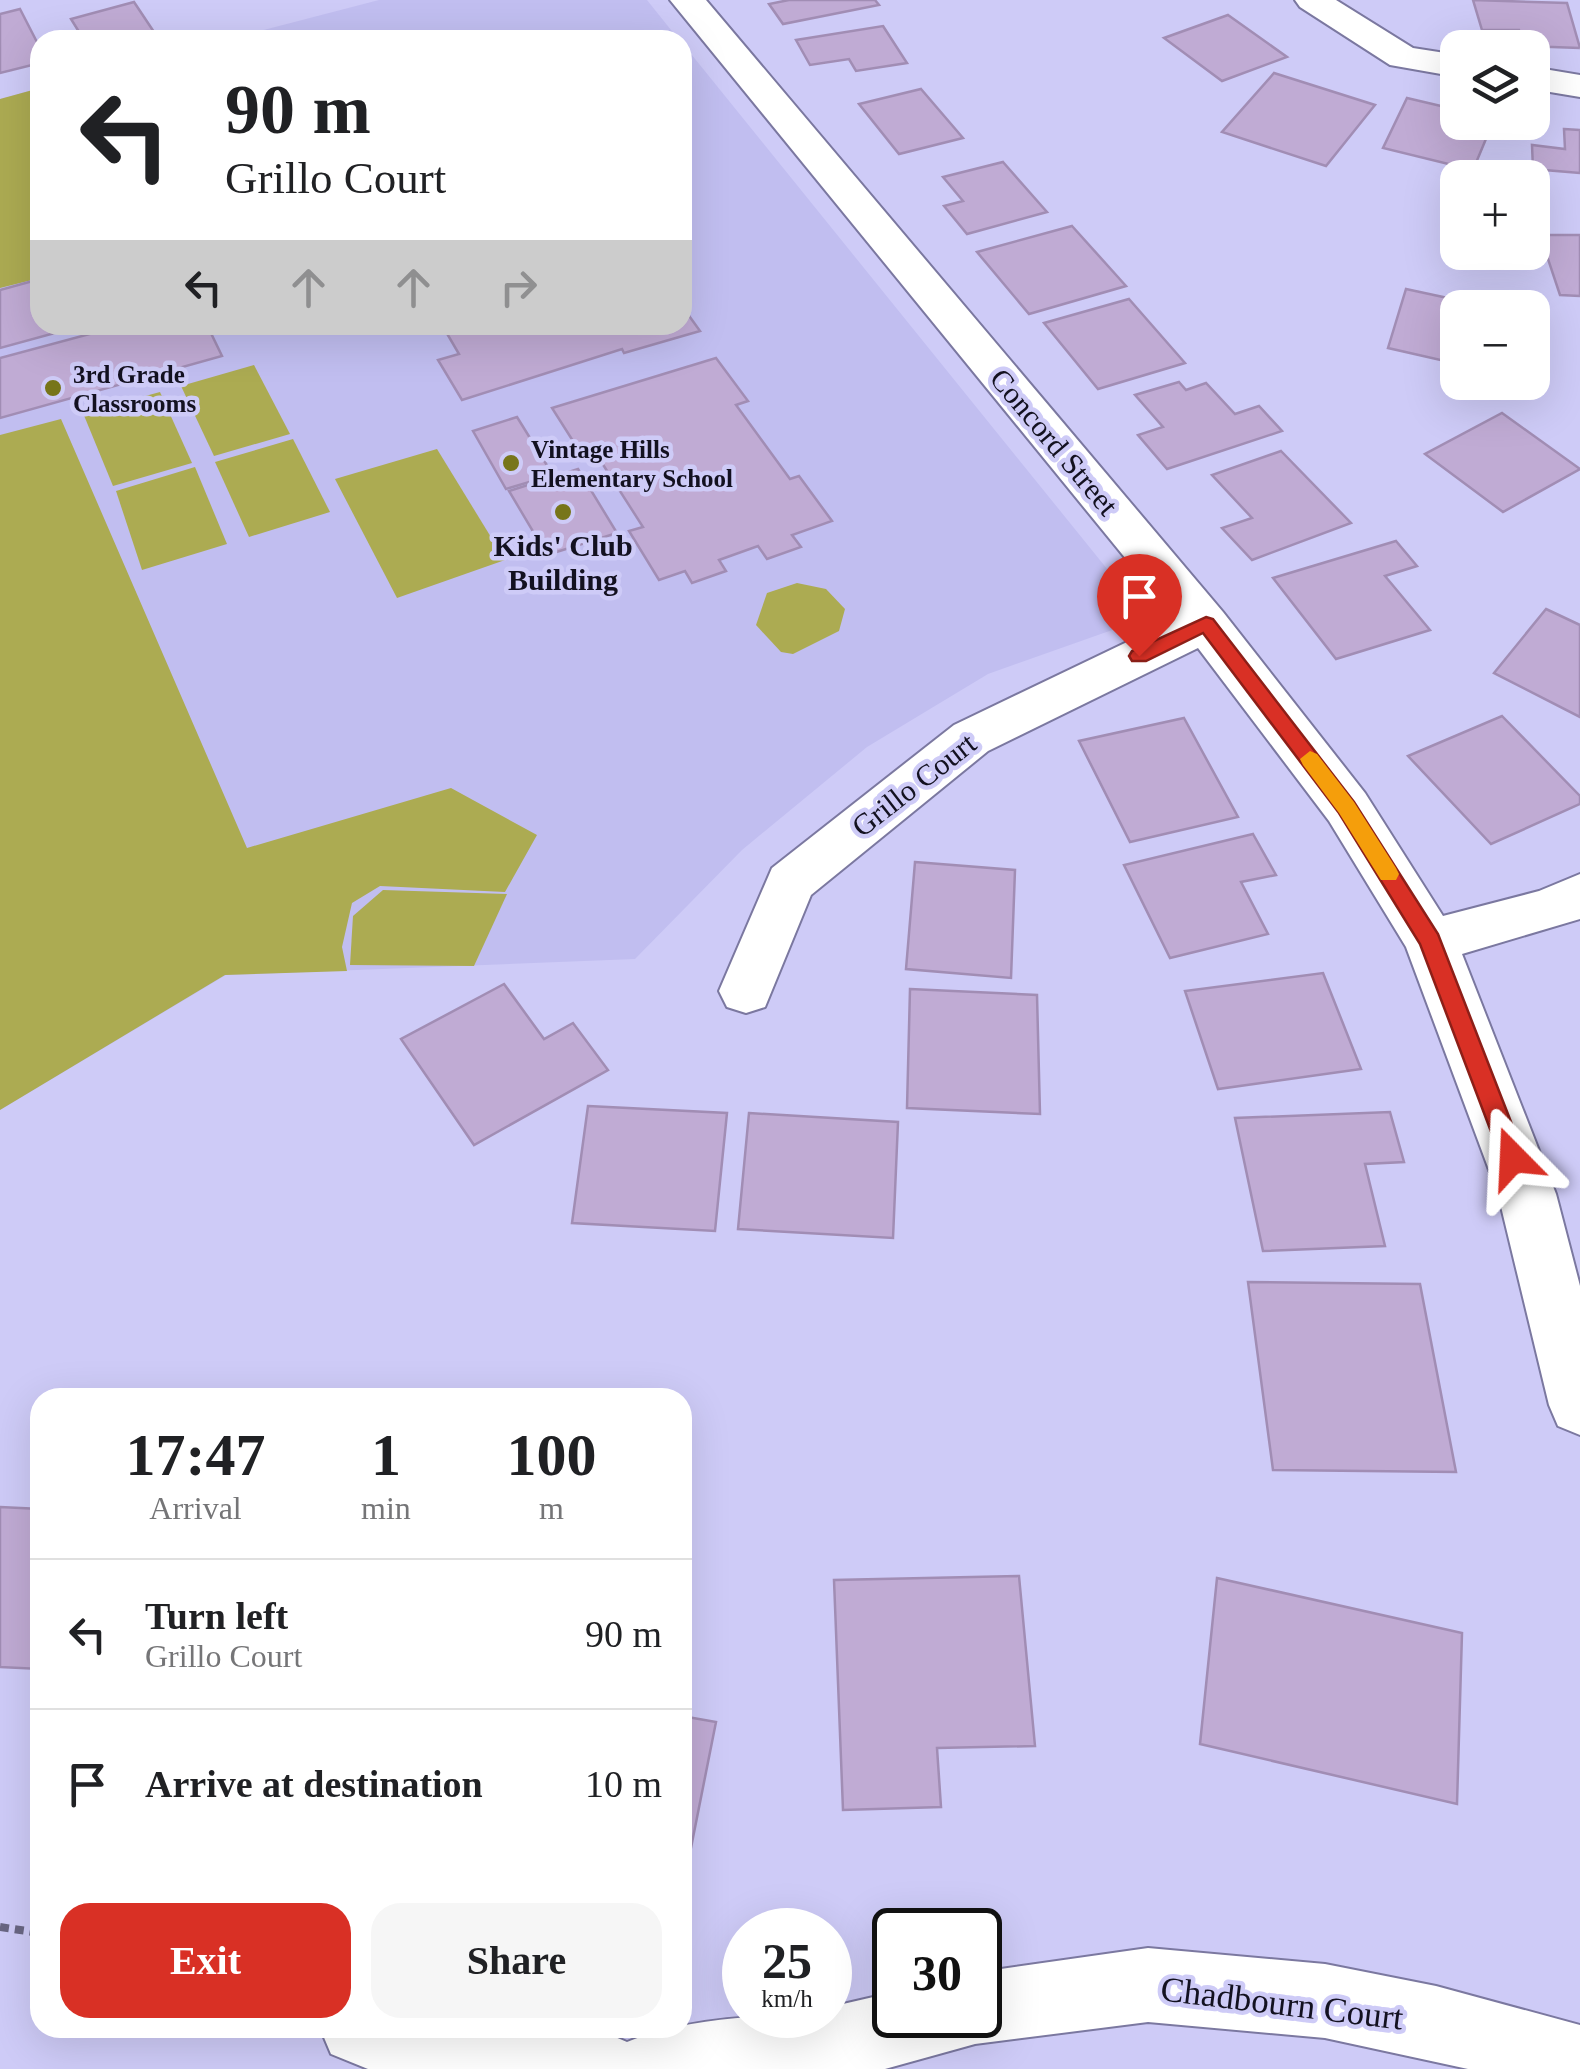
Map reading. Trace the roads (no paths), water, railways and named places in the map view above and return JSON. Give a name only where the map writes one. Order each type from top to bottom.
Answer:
[{"type":"street","name":"Concord Street","points":[[687,0],[1206,624],[1347,807],[1430,941],[1527,1194],[1580,1404]]},
{"type":"street","points":[[1312,0],[1403,56],[1440,63]]},
{"type":"street","points":[[1550,81],[1580,86]]},
{"type":"street","name":"Grillo Court","points":[[746,991],[790,883],[971,738],[1206,624]]},
{"type":"street","points":[[1430,941],[1552,909],[1580,895]]},
{"type":"street","name":"Chadbourn Court","points":[[1002,2006],[1148,1985],[1325,2001],[1436,2023],[1580,2063]]},
{"type":"street","points":[[653,2069],[834,2044],[872,2035]]},
{"type":"street","points":[[387,2038],[601,2069]]},
{"type":"place","name":"3rd Grade Classrooms","points":[[53,388]]},
{"type":"place","name":"Vintage Hills Elementary School","points":[[511,463]]},
{"type":"place","name":"Kids' Club Building","points":[[563,512]]}]
